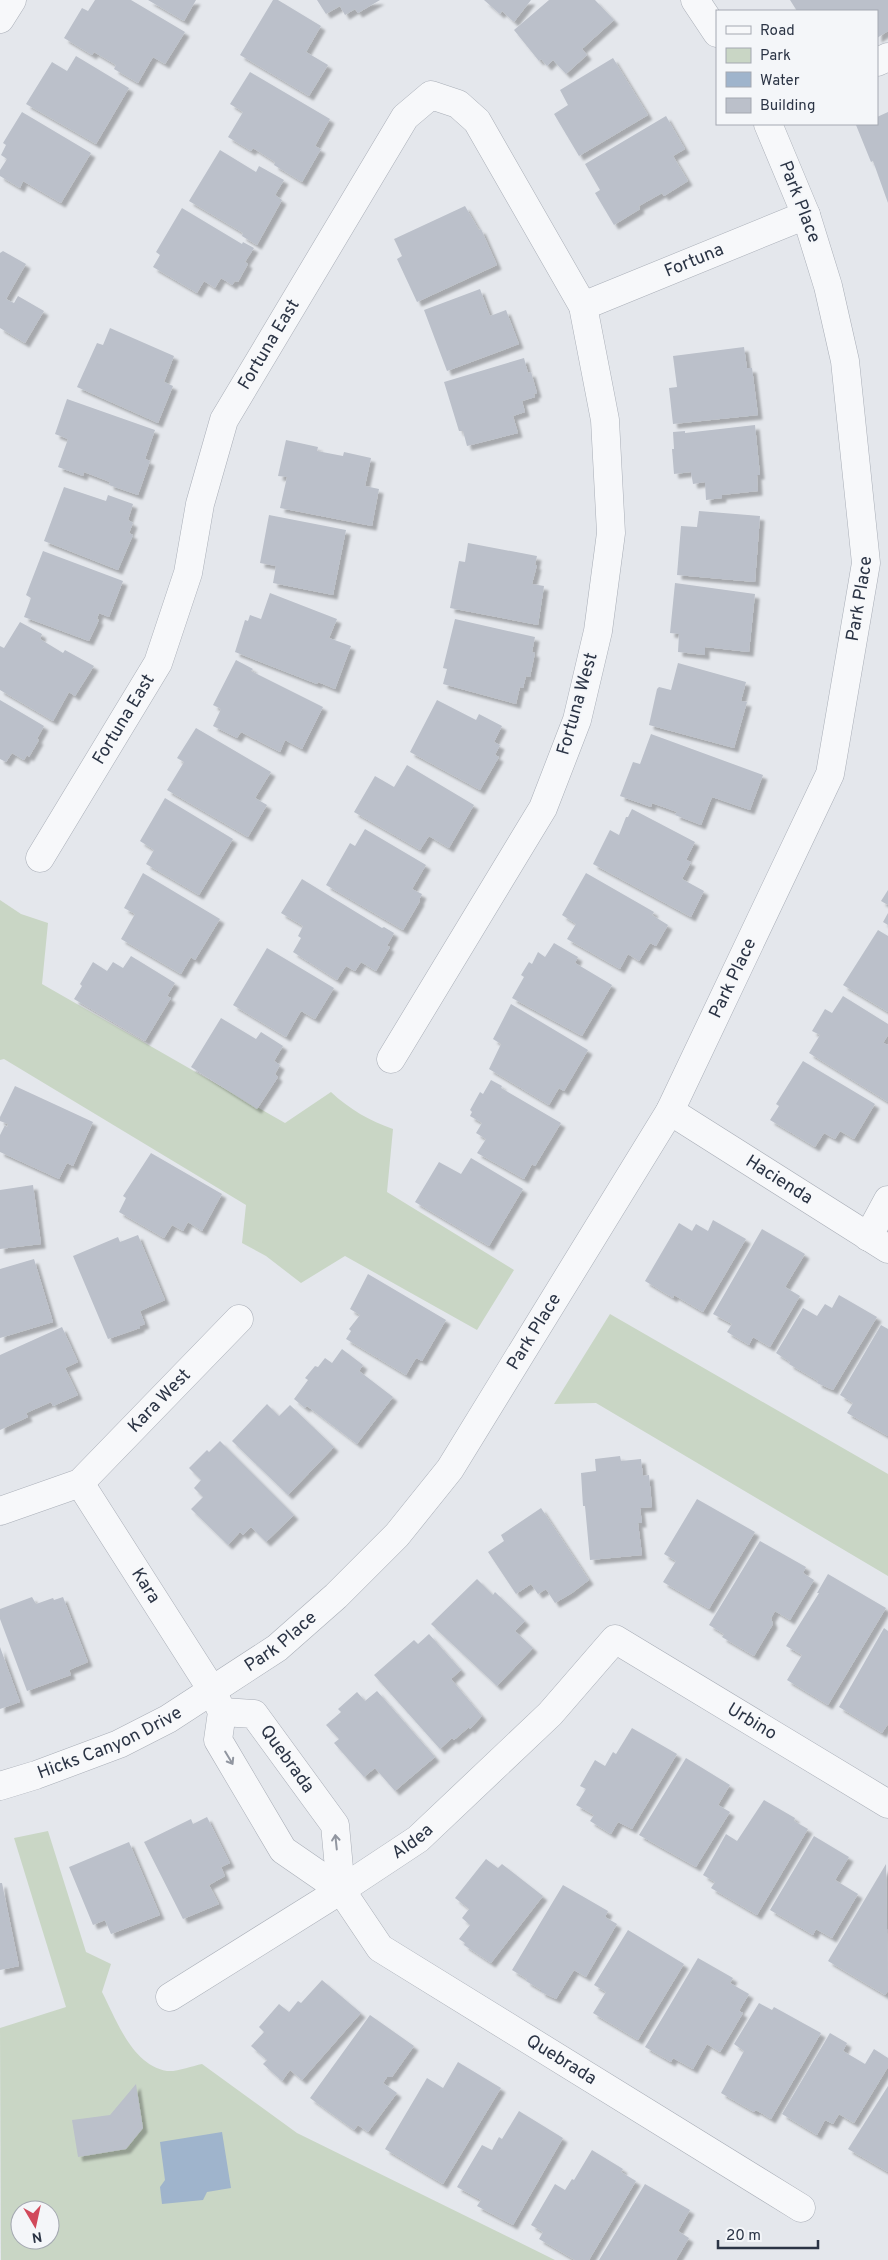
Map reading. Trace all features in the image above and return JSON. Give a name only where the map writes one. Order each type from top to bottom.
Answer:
[{"type":"street","points":[[0,19],[12,0]]},
{"type":"street","points":[[695,0],[716,32]]},
{"type":"street","name":"Fortuna East","points":[[40,858],[158,662],[188,573],[200,504],[224,420],[405,117],[431,95],[458,104],[477,121],[583,306]]},
{"type":"street","name":"Park Place","points":[[217,1701],[336,1596],[397,1536],[450,1470],[670,1111],[830,774],[866,563],[845,361],[828,286],[806,215],[768,125]]},
{"type":"street","name":"Fortuna","points":[[583,306],[806,215]]},
{"type":"street","name":"Fortuna West","points":[[391,1059],[543,808],[577,720],[598,631],[611,533],[605,420],[583,306]]},
{"type":"street","name":"Hacienda","points":[[670,1111],[878,1242]]},
{"type":"street","points":[[878,1242],[888,1200]]},
{"type":"street","name":"Kara West","points":[[80,1483],[239,1319]]},
{"type":"street","points":[[0,1510],[80,1483]]},
{"type":"street","name":"Kara","points":[[80,1483],[217,1701]]},
{"type":"street","name":"Urbino","points":[[615,1638],[888,1804]]},
{"type":"street","name":"Aldea","points":[[170,1997],[341,1890],[418,1839],[550,1714],[615,1638]]},
{"type":"street","name":"Hicks Canyon Drive","points":[[0,1786],[36,1776],[119,1744],[168,1720],[217,1701]]},
{"type":"street","name":"Quebrada","points":[[341,1890],[335,1825],[254,1714],[217,1701],[218,1740],[283,1850],[341,1890],[380,1948],[801,2208]]},
{"type":"green space","points":[[0,900],[21,914],[48,923],[42,984],[285,1123],[331,1092],[360,1114],[393,1129],[387,1192],[514,1270],[477,1330],[345,1256],[301,1283],[266,1256],[242,1243],[246,1205],[4,1059],[0,1060]]},
{"type":"green space","points":[[610,1314],[888,1474],[888,1576],[596,1403],[554,1404]]},
{"type":"green space","points":[[48,1831],[86,1952],[111,1964],[102,1992],[127,2040],[144,2060],[155,2067],[167,2071],[180,2070],[202,2064],[297,2133],[555,2260],[1,2260],[0,2028],[66,2007],[14,1838]]},
{"type":"water","points":[[222,2132],[231,2188],[207,2192],[203,2200],[162,2204],[160,2187],[165,2180],[160,2142]]},
{"type":"building","points":[[95,0],[131,0],[185,32],[165,64],[153,57],[138,83],[114,69],[116,65],[94,52],[92,55],[64,38],[82,8],[88,11]]},
{"type":"building","points":[[148,0],[196,0],[184,21]]},
{"type":"building","points":[[273,0],[278,0],[321,26],[306,52],[328,65],[309,96],[240,55]]},
{"type":"building","points":[[317,0],[380,0],[358,13],[355,9],[345,15],[340,6],[326,14]]},
{"type":"building","points":[[484,0],[531,0],[514,22],[502,11],[500,14]]},
{"type":"building","points":[[549,0],[595,0],[614,20],[582,49],[587,55],[566,74],[553,60],[547,66],[541,59],[539,61],[514,30]]},
{"type":"building","points":[[790,0],[888,0],[888,31],[878,37],[878,10],[796,10]]},
{"type":"building","points":[[76,56],[129,88],[96,144],[26,104],[52,62],[67,71]]},
{"type":"building","points":[[613,58],[648,115],[579,156],[554,114],[568,105],[560,90]]},
{"type":"building","points":[[250,72],[330,119],[315,146],[321,149],[302,182],[274,165],[275,162],[253,148],[251,151],[228,137],[243,112],[230,104]]},
{"type":"building","points":[[22,112],[91,153],[61,203],[23,181],[20,188],[0,176],[0,170],[7,159],[1,155],[6,145],[3,143]]},
{"type":"building","points":[[888,112],[888,203],[873,161],[871,162],[856,125],[878,125],[878,117]]},
{"type":"building","points":[[666,116],[685,149],[673,156],[688,181],[664,196],[662,193],[639,206],[640,209],[614,225],[595,193],[600,190],[585,164]]},
{"type":"building","points":[[220,150],[256,172],[259,166],[284,180],[275,195],[282,200],[257,245],[242,236],[243,233],[189,201]]},
{"type":"building","points":[[465,206],[479,230],[481,229],[497,265],[417,302],[397,259],[402,256],[394,239]]},
{"type":"building","points":[[182,208],[242,244],[243,242],[254,248],[245,262],[248,264],[238,282],[235,281],[232,285],[221,278],[215,288],[204,281],[197,293],[153,267],[160,255],[156,252]]},
{"type":"building","points":[[3,251],[26,264],[6,299],[14,303],[18,296],[44,311],[25,343],[0,328],[0,253]]},
{"type":"building","points":[[480,289],[490,316],[506,310],[519,344],[447,371],[424,310]]},
{"type":"building","points":[[110,328],[174,356],[164,382],[173,386],[158,423],[77,387],[97,343],[103,345]]},
{"type":"building","points":[[744,347],[747,368],[752,368],[758,415],[673,424],[669,388],[677,387],[673,356]]},
{"type":"building","points":[[524,358],[528,373],[531,372],[537,393],[534,394],[535,397],[522,401],[525,412],[513,416],[518,433],[467,446],[463,431],[459,431],[444,382]]},
{"type":"building","points":[[67,399],[155,430],[145,459],[150,461],[138,495],[109,485],[110,482],[84,472],[83,476],[58,467],[68,439],[55,434]]},
{"type":"building","points":[[755,425],[760,475],[757,475],[758,491],[722,495],[722,498],[706,500],[705,482],[693,484],[691,472],[674,474],[673,432],[685,431],[685,433]]},
{"type":"building","points":[[286,440],[318,447],[317,451],[343,456],[344,452],[371,458],[365,486],[379,489],[372,526],[280,508],[287,477],[278,476]]},
{"type":"building","points":[[64,487],[106,501],[108,495],[133,504],[128,520],[133,523],[129,533],[133,535],[118,570],[44,541]]},
{"type":"building","points":[[699,511],[760,516],[755,582],[677,575],[681,526],[697,527]]},
{"type":"building","points":[[269,515],[346,530],[333,595],[273,583],[276,566],[260,563]]},
{"type":"building","points":[[468,543],[537,556],[535,565],[537,565],[532,584],[544,586],[538,625],[450,608],[459,561],[465,562]]},
{"type":"building","points":[[43,551],[123,581],[109,617],[99,613],[97,619],[99,620],[89,641],[24,617],[31,598],[26,595]]},
{"type":"building","points":[[675,583],[755,594],[749,652],[705,647],[705,655],[678,652],[679,634],[670,633]]},
{"type":"building","points":[[270,593],[337,619],[329,638],[351,646],[335,689],[318,682],[317,684],[235,652],[245,620],[248,621],[250,615],[261,619]]},
{"type":"building","points":[[455,619],[535,637],[532,652],[535,653],[530,677],[526,676],[523,688],[520,687],[516,704],[443,684],[447,669],[443,668]]},
{"type":"building","points":[[20,622],[42,634],[40,639],[63,653],[65,650],[94,666],[75,696],[69,692],[53,721],[0,690],[0,646],[4,648]]},
{"type":"building","points":[[236,660],[253,669],[251,671],[323,707],[302,749],[285,740],[280,752],[241,732],[237,738],[213,726],[221,709],[213,705]]},
{"type":"building","points":[[678,663],[746,682],[741,701],[747,702],[734,748],[649,725],[657,689],[659,687],[671,690]]},
{"type":"building","points":[[0,700],[44,726],[37,739],[39,740],[29,757],[27,755],[24,760],[12,753],[6,762],[0,759]]},
{"type":"building","points":[[437,700],[476,720],[479,714],[502,726],[494,742],[500,745],[495,755],[499,757],[480,790],[410,752]]},
{"type":"building","points":[[196,728],[271,772],[255,798],[267,805],[248,837],[167,790],[184,762],[177,758]]},
{"type":"building","points":[[651,734],[763,775],[750,810],[712,797],[701,825],[675,815],[677,812],[652,803],[651,807],[620,796],[633,762],[640,764]]},
{"type":"building","points":[[407,765],[474,805],[449,848],[429,836],[420,850],[354,812],[375,776],[394,787]]},
{"type":"building","points":[[165,798],[233,839],[199,895],[146,864],[154,850],[140,841]]},
{"type":"building","points":[[632,809],[695,842],[686,860],[691,862],[682,879],[704,891],[691,917],[593,864],[610,830],[619,835],[626,817],[628,817]]},
{"type":"building","points":[[365,829],[426,865],[412,889],[422,894],[420,901],[403,930],[326,885],[350,843],[355,846]]},
{"type":"building","points":[[143,873],[220,919],[195,960],[191,957],[181,974],[121,939],[135,914],[124,908]]},
{"type":"building","points":[[586,873],[654,912],[652,915],[668,925],[656,946],[650,943],[639,961],[628,954],[620,969],[567,939],[576,924],[562,915]]},
{"type":"building","points":[[302,879],[382,928],[384,927],[394,933],[387,946],[390,947],[376,971],[361,962],[355,971],[346,966],[337,980],[293,952],[301,938],[298,936],[303,926],[281,913]]},
{"type":"building","points":[[888,890],[888,905],[881,901]]},
{"type":"building","points":[[888,913],[888,925],[883,922]]},
{"type":"building","points":[[878,930],[888,936],[888,1012],[843,985]]},
{"type":"building","points":[[554,943],[578,957],[575,963],[612,985],[582,1036],[512,998],[524,977],[521,975],[529,962],[532,964],[538,952],[545,957]]},
{"type":"building","points":[[267,948],[334,988],[315,1019],[301,1011],[286,1037],[233,1005]]},
{"type":"building","points":[[131,956],[175,983],[167,996],[171,998],[145,1041],[74,999],[82,986],[80,984],[93,962],[107,971],[113,962],[123,968]]},
{"type":"building","points":[[843,996],[888,1024],[888,1035],[883,1043],[888,1045],[888,1102],[809,1053],[820,1035],[812,1031],[825,1009],[832,1013]]},
{"type":"building","points":[[511,1004],[588,1050],[564,1091],[559,1088],[549,1105],[489,1069],[501,1044],[493,1039]]},
{"type":"building","points":[[221,1018],[256,1039],[261,1032],[283,1046],[274,1061],[280,1065],[275,1074],[278,1077],[257,1109],[191,1067]]},
{"type":"building","points":[[803,1061],[875,1104],[854,1139],[840,1131],[835,1139],[824,1133],[815,1147],[770,1120],[779,1106],[776,1104]]},
{"type":"building","points":[[491,1080],[502,1086],[501,1088],[561,1123],[535,1166],[532,1164],[524,1179],[477,1153],[486,1139],[476,1133],[482,1123],[470,1116],[472,1112],[470,1110],[480,1092],[483,1094]]},
{"type":"building","points":[[15,1086],[93,1122],[73,1166],[67,1163],[59,1179],[0,1152],[0,1135],[5,1125],[7,1127],[8,1124],[0,1121],[0,1117]]},
{"type":"building","points":[[151,1153],[222,1194],[202,1231],[188,1222],[183,1231],[172,1225],[164,1238],[119,1212],[126,1198],[123,1196]]},
{"type":"building","points":[[471,1158],[523,1189],[489,1246],[415,1202],[439,1162],[461,1174]]},
{"type":"building","points":[[33,1185],[41,1244],[0,1249],[0,1190]]},
{"type":"building","points":[[713,1220],[746,1239],[703,1312],[674,1295],[673,1298],[645,1281],[679,1223],[692,1231],[696,1224],[708,1231]]},
{"type":"building","points":[[762,1229],[805,1254],[785,1287],[800,1296],[770,1347],[753,1337],[749,1345],[727,1332],[732,1324],[713,1314]]},
{"type":"building","points":[[138,1235],[165,1300],[140,1311],[145,1324],[140,1326],[140,1328],[108,1339],[73,1256],[118,1237],[120,1242]]},
{"type":"building","points":[[34,1259],[53,1322],[0,1338],[0,1269]]},
{"type":"building","points":[[368,1274],[446,1320],[422,1361],[416,1358],[406,1375],[346,1339],[351,1331],[349,1329],[360,1315],[350,1309]]},
{"type":"building","points":[[839,1295],[877,1317],[833,1390],[817,1383],[818,1381],[789,1364],[790,1362],[776,1353],[803,1308],[817,1316],[825,1304],[832,1308]]},
{"type":"building","points":[[881,1325],[888,1329],[888,1436],[847,1413],[853,1403],[840,1395]]},
{"type":"building","points":[[62,1327],[78,1362],[65,1368],[78,1395],[53,1406],[51,1402],[26,1413],[28,1417],[0,1430],[0,1355]]},
{"type":"building","points":[[342,1349],[363,1365],[359,1371],[393,1397],[357,1444],[307,1406],[305,1408],[294,1399],[308,1380],[305,1378],[315,1366],[318,1367],[325,1358],[332,1363]]},
{"type":"building","points":[[267,1404],[279,1416],[290,1405],[334,1447],[288,1495],[232,1441]]},
{"type":"building","points":[[220,1441],[294,1515],[266,1542],[251,1527],[243,1535],[240,1532],[228,1545],[191,1509],[203,1497],[194,1488],[201,1480],[189,1468],[207,1450],[209,1452]]},
{"type":"building","points":[[620,1456],[621,1461],[641,1459],[643,1476],[649,1475],[652,1507],[640,1508],[642,1523],[638,1523],[642,1555],[590,1560],[581,1473],[596,1471],[595,1459]]},
{"type":"building","points":[[697,1499],[755,1532],[709,1609],[663,1582],[676,1561],[664,1554]]},
{"type":"building","points":[[541,1508],[589,1580],[555,1603],[546,1589],[538,1594],[531,1584],[516,1594],[488,1552],[504,1541],[501,1535]]},
{"type":"building","points":[[760,1541],[806,1567],[803,1573],[814,1580],[790,1620],[775,1611],[771,1618],[773,1624],[754,1656],[722,1637],[724,1634],[709,1625]]},
{"type":"building","points":[[828,1574],[886,1608],[828,1705],[787,1680],[802,1655],[786,1646],[819,1593],[817,1593]]},
{"type":"building","points":[[477,1579],[493,1595],[495,1592],[525,1621],[515,1631],[533,1648],[497,1686],[431,1624]]},
{"type":"building","points":[[32,1597],[36,1604],[53,1598],[54,1600],[63,1597],[88,1662],[69,1670],[71,1675],[27,1691],[0,1619],[0,1609]]},
{"type":"building","points":[[884,1628],[888,1631],[888,1724],[882,1733],[839,1707]]},
{"type":"building","points":[[429,1634],[461,1670],[451,1679],[482,1716],[470,1729],[469,1727],[454,1740],[452,1738],[440,1749],[374,1675],[414,1640],[418,1644]]},
{"type":"building","points":[[0,1647],[20,1702],[0,1709]]},
{"type":"building","points":[[377,1691],[435,1757],[395,1791],[375,1768],[364,1777],[334,1743],[339,1739],[326,1725],[341,1712],[338,1709],[357,1692],[365,1701]]},
{"type":"building","points":[[632,1728],[677,1754],[632,1829],[618,1822],[611,1834],[590,1821],[594,1815],[576,1805],[586,1789],[580,1786],[595,1760],[605,1766],[613,1752],[616,1754]]},
{"type":"building","points":[[686,1758],[730,1785],[718,1805],[730,1812],[696,1867],[639,1835]]},
{"type":"building","points":[[764,1800],[795,1818],[794,1821],[808,1829],[757,1915],[711,1888],[715,1882],[703,1875],[726,1834],[737,1841]]},
{"type":"building","points":[[207,1817],[230,1863],[221,1867],[225,1876],[209,1885],[219,1904],[183,1919],[144,1842],[191,1819],[193,1824]]},
{"type":"building","points":[[814,1836],[849,1857],[835,1880],[858,1894],[832,1938],[816,1929],[813,1935],[770,1910]]},
{"type":"building","points":[[129,1842],[160,1915],[111,1934],[105,1920],[93,1925],[69,1867]]},
{"type":"building","points":[[486,1859],[498,1868],[502,1864],[543,1896],[491,1963],[464,1945],[465,1943],[459,1939],[470,1925],[462,1918],[469,1909],[455,1898]]},
{"type":"building","points":[[886,1864],[888,1991],[885,1995],[828,1961]]},
{"type":"building","points":[[0,1883],[2,1883],[19,1966],[0,1970]]},
{"type":"building","points":[[563,1885],[608,1911],[605,1917],[617,1924],[586,1977],[574,1970],[556,1999],[541,1992],[541,1990],[526,1981],[527,1979],[512,1970]]},
{"type":"building","points":[[628,1930],[684,1964],[638,2040],[593,2013],[606,1992],[594,1985]]},
{"type":"building","points":[[698,1958],[733,1978],[730,1983],[749,1994],[739,2011],[743,2013],[720,2052],[707,2044],[693,2069],[673,2058],[671,2062],[645,2047]]},
{"type":"building","points":[[322,1980],[361,2013],[302,2080],[290,2070],[282,2081],[263,2064],[267,2060],[251,2046],[264,2032],[259,2027],[279,2004],[289,2012],[298,2001],[301,2003]]},
{"type":"building","points":[[759,2003],[772,2010],[774,2007],[821,2033],[771,2119],[756,2110],[754,2112],[721,2093],[744,2051],[734,2044]]},
{"type":"building","points":[[370,2015],[414,2046],[392,2077],[387,2077],[383,2083],[397,2093],[368,2132],[358,2125],[354,2130],[310,2098]]},
{"type":"building","points":[[830,2033],[847,2043],[843,2051],[865,2064],[874,2049],[888,2058],[888,2067],[854,2123],[839,2114],[833,2124],[825,2120],[817,2135],[782,2114]]},
{"type":"building","points":[[458,2062],[501,2088],[443,2184],[385,2149],[427,2078],[443,2088]]},
{"type":"building","points":[[136,2084],[143,2128],[126,2149],[78,2157],[72,2120],[110,2115]]},
{"type":"building","points":[[888,2086],[888,2172],[848,2149]]},
{"type":"building","points":[[519,2111],[563,2138],[513,2225],[477,2206],[481,2200],[457,2187],[482,2145],[492,2150],[499,2137],[502,2139]]},
{"type":"building","points":[[592,2150],[623,2169],[621,2172],[636,2181],[589,2260],[575,2260],[539,2239],[543,2232],[531,2225],[555,2184],[565,2190],[572,2179],[574,2180]]},
{"type":"building","points":[[645,2184],[690,2210],[678,2231],[689,2238],[676,2260],[599,2260]]}]
